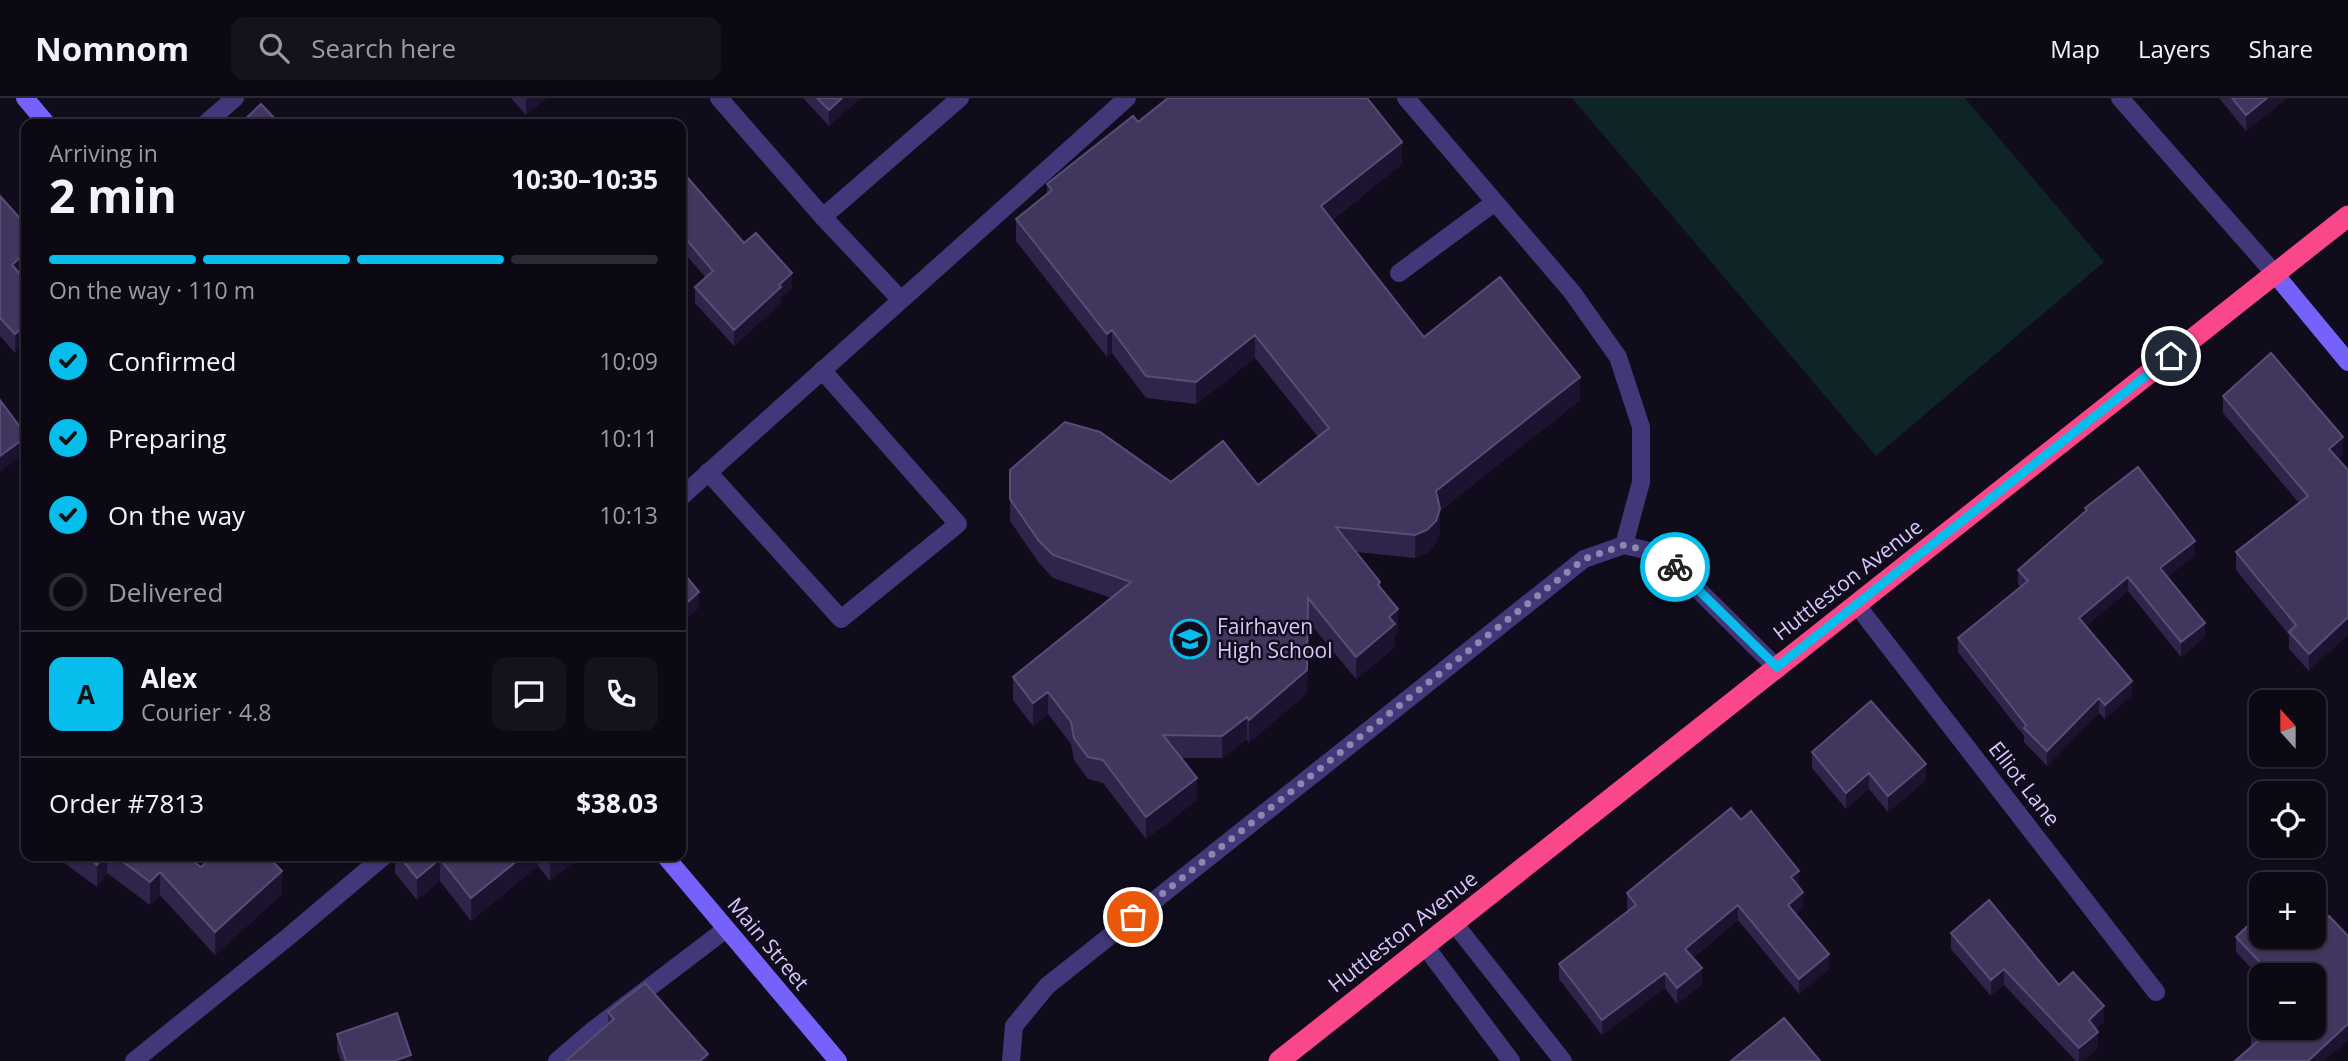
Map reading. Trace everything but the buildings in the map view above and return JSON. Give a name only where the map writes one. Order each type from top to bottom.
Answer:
[{"type":"highway","name":"Huttleston Avenue","points":[[1279,1061],[2348,216]]},
{"type":"main road","points":[[24,98],[43,119]]},
{"type":"main road","points":[[2275,274],[2348,362]]},
{"type":"main road","name":"Main Street","points":[[669,861],[838,1061]]},
{"type":"street","points":[[211,119],[235,98]]},
{"type":"street","points":[[719,98],[823,218],[901,300]]},
{"type":"street","points":[[823,218],[960,98]]},
{"type":"street","points":[[686,492],[1127,98]]},
{"type":"street","points":[[1406,98],[1572,292],[1618,357],[1641,427],[1641,481],[1624,545]]},
{"type":"street","points":[[2120,98],[2275,274]]},
{"type":"street","points":[[1399,273],[1495,202]]},
{"type":"street","points":[[708,472],[841,619],[958,524],[822,370]]},
{"type":"street","points":[[1011,1061],[1014,1026],[1046,986],[1584,559],[1624,545],[1662,554],[1777,667]]},
{"type":"street","name":"Elliot Lane","points":[[1856,604],[2157,992]]},
{"type":"street","points":[[134,1061],[378,861]]},
{"type":"street","points":[[1454,923],[1563,1061]]},
{"type":"street","points":[[557,1061],[726,929]]},
{"type":"street","points":[[1424,946],[1511,1061]]},
{"type":"green space","points":[[1572,98],[1965,98],[2104,262],[1876,456]]},
{"type":"way so far","points":[[1133,917],[1584,559],[1624,545],[1662,554],[1675,567]]},
{"type":"place","name":"Fairhaven High School","points":[[1190,639]]},
{"type":"route","points":[[1675,567],[1777,667],[2171,356]]}]
